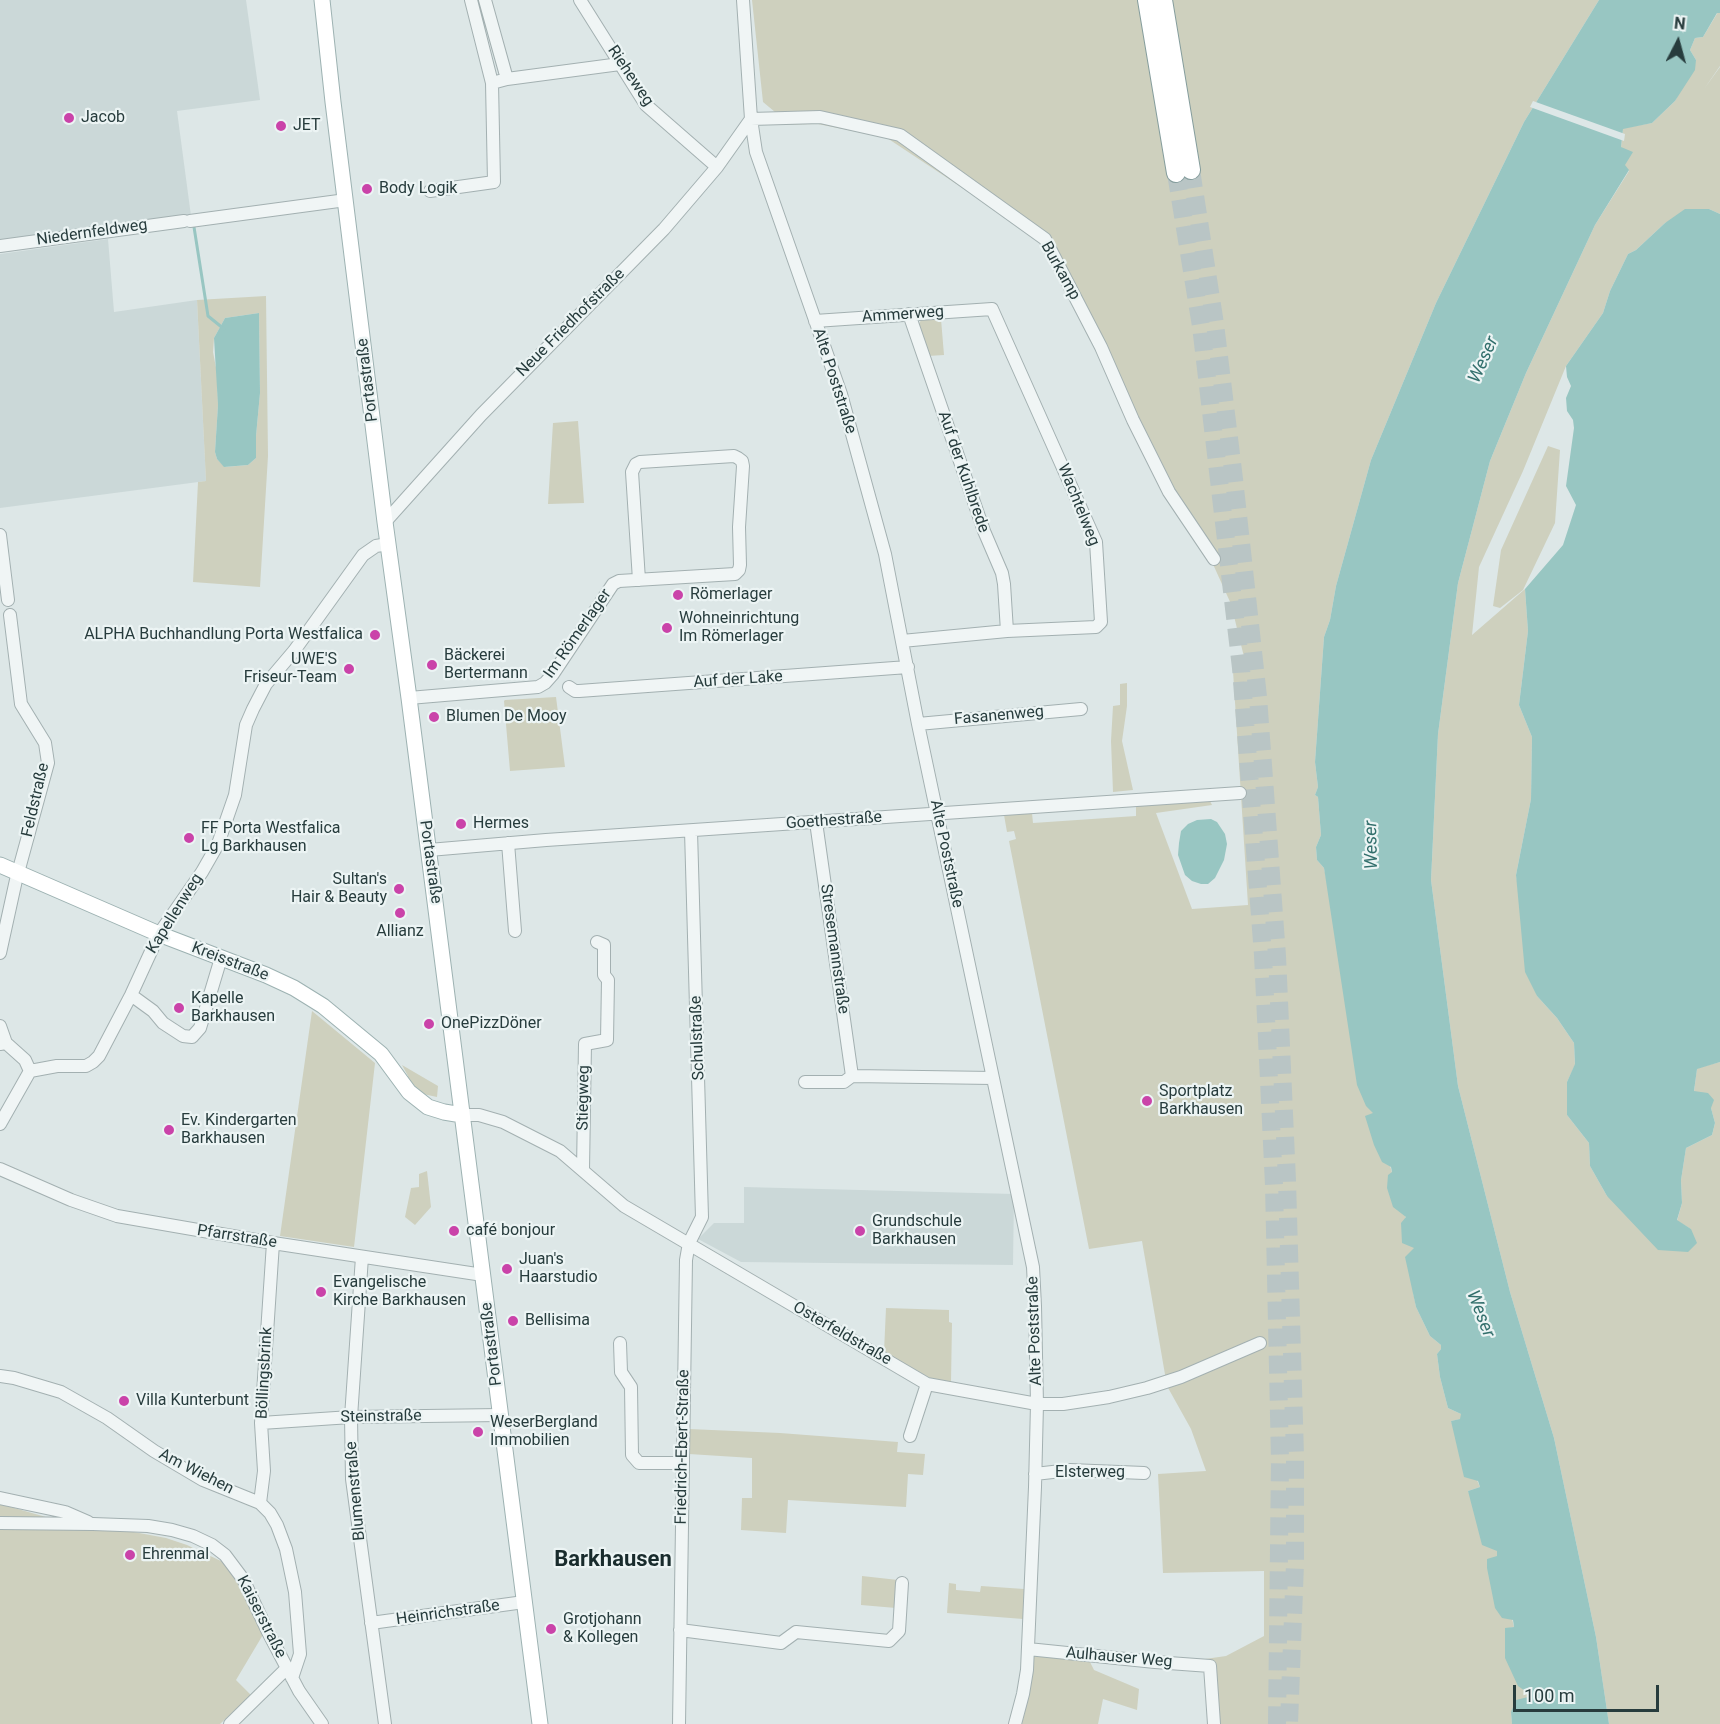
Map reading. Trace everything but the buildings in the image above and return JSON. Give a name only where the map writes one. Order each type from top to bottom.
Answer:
[{"type":"highway","points":[[1147,0],[1184,172],[1163,0]]},
{"type":"main road","name":"Portastraße","points":[[322,0],[385,522],[540,1724]]},
{"type":"main road","name":"Kreisstraße","points":[[0,865],[159,934],[294,988],[323,1006],[381,1054],[409,1092],[428,1107],[462,1115]]},
{"type":"street","points":[[430,191],[494,182],[492,83],[471,0]]},
{"type":"street","points":[[485,0],[507,80]]},
{"type":"street","name":"Rieheweg","points":[[580,0],[646,105],[717,167]]},
{"type":"street","name":"Alte Poststraße","points":[[743,0],[751,119],[756,152],[841,394],[885,554],[918,724],[1033,1267],[1037,1404],[1035,1474],[1028,1649],[1023,1694],[1015,1724]]},
{"type":"street","points":[[492,83],[620,64]]},
{"type":"street","name":"Burkamp","points":[[751,119],[820,117],[900,135],[1045,239],[1101,347],[1133,420],[1169,492],[1214,559]]},
{"type":"street","name":"Neue Friedhofstraße","points":[[385,522],[481,415],[664,230],[717,167],[751,119]]},
{"type":"street","name":"Niedernfeldweg","points":[[0,246],[346,200]]},
{"type":"street","name":"Ammerweg","points":[[815,321],[992,309]]},
{"type":"street","name":"Wachtelweg","points":[[902,640],[1007,631],[1096,627],[1101,622],[1096,542],[992,309]]},
{"type":"street","name":"Auf der Kuhlbrede","points":[[909,314],[984,531],[1002,573],[1007,631]]},
{"type":"street","name":"Im Römerlager","points":[[409,698],[538,687],[553,674],[613,584],[639,580],[735,574],[739,570],[742,461],[734,456],[636,464],[633,472],[639,580]]},
{"type":"street","points":[[0,535],[5,594]]},
{"type":"street","name":"Kapellenweg","points":[[30,1071],[57,1066],[86,1066],[99,1056],[159,934],[202,872],[218,844],[235,795],[246,725],[266,684],[294,651],[363,555],[376,546],[388,544]]},
{"type":"street","name":"Feldstraße","points":[[0,953],[18,872],[48,763],[45,743],[21,704],[10,615]]},
{"type":"street","name":"Auf der Lake","points":[[569,687],[579,691],[908,667]]},
{"type":"street","name":"Fasanenweg","points":[[918,724],[1081,709]]},
{"type":"street","name":"Goethestraße","points":[[429,850],[1240,793]]},
{"type":"street","name":"Stresemannstraße","points":[[816,822],[852,1076]]},
{"type":"street","name":"Schulstraße","points":[[690,1243],[702,1217],[691,831]]},
{"type":"street","points":[[508,843],[515,931]]},
{"type":"street","name":"Stiegweg","points":[[583,1170],[585,1044],[607,1040],[608,980],[604,975],[604,945],[597,942]]},
{"type":"street","points":[[130,995],[153,1011],[163,1023],[183,1036],[192,1036],[200,1028],[221,958]]},
{"type":"street","points":[[0,1026],[3,1043],[25,1060],[30,1071],[0,1124]]},
{"type":"street","points":[[805,1082],[844,1082],[852,1076],[993,1078]]},
{"type":"street","name":"Osterfeldstraße","points":[[462,1115],[479,1115],[503,1122],[560,1151],[624,1206],[927,1384],[1037,1404],[1063,1404],[1147,1388],[1181,1377],[1260,1343]]},
{"type":"street","name":"Pfarrstraße","points":[[0,1169],[71,1200],[117,1216],[273,1243],[483,1275]]},
{"type":"street","name":"Böllingsbrink","points":[[260,1503],[264,1471],[261,1423],[273,1243]]},
{"type":"street","name":"Friedrich-Ebert-Straße","points":[[679,1724],[686,1260],[690,1243]]},
{"type":"street","name":"Blumenstraße","points":[[362,1257],[351,1417],[352,1479],[385,1724]]},
{"type":"street","points":[[620,1343],[621,1372],[631,1387],[632,1455],[639,1463],[683,1463]]},
{"type":"street","name":"Am Wiehen","points":[[0,1376],[60,1392],[107,1418],[154,1451],[203,1480],[260,1503]]},
{"type":"street","points":[[910,1436],[927,1384]]},
{"type":"street","name":"Steinstraße","points":[[261,1423],[351,1417],[500,1415]]},
{"type":"street","name":"Elsterweg","points":[[1035,1474],[1070,1470],[1144,1473]]},
{"type":"street","points":[[0,1498],[65,1512],[93,1524]]},
{"type":"street","points":[[230,1724],[289,1673],[300,1654],[295,1592],[286,1549],[277,1525],[260,1503]]},
{"type":"street","name":"Kaiserstraße","points":[[0,1523],[148,1526],[193,1536],[212,1545],[225,1555],[243,1579],[289,1673],[310,1709],[322,1724]]},
{"type":"street","points":[[680,1630],[782,1643],[796,1632],[889,1641],[898,1631],[902,1583]]},
{"type":"street","name":"Heinrichstraße","points":[[371,1623],[524,1602]]},
{"type":"street","name":"Aulhauser Weg","points":[[1028,1649],[1155,1662],[1210,1665],[1214,1724]]},
{"type":"shaded area","points":[[0,0],[246,0],[260,100],[177,111],[191,216],[0,246]]},
{"type":"shaded area","points":[[108,239],[114,312],[197,300],[206,481],[0,508],[0,254]]},
{"type":"shaded area","name":"Grundschule Barkhausen","points":[[744,1187],[1014,1194],[1013,1265],[741,1262],[698,1239],[714,1223],[744,1223]]},
{"type":"green space","points":[[752,0],[1599,0],[1524,122],[1436,303],[1371,460],[1324,637],[1315,762],[1318,787],[1315,795],[1318,797],[1321,835],[1316,847],[1317,860],[1324,868],[1374,1113],[1415,1248],[1413,1292],[1416,1307],[1430,1336],[1441,1345],[1437,1354],[1448,1408],[1461,1414],[1461,1419],[1451,1421],[1480,1487],[1468,1491],[1497,1551],[1514,1627],[1505,1629],[1528,1692],[1528,1697],[1511,1712],[1512,1724],[1211,1724],[1205,1659],[1226,1656],[1264,1636],[1264,1571],[1163,1573],[1158,1474],[1206,1471],[1191,1429],[1167,1386],[1142,1241],[1089,1249],[1009,841],[1016,839],[1014,831],[1007,832],[1004,815],[1032,813],[1033,823],[1136,816],[1136,806],[1210,801],[1212,805],[1156,813],[1192,909],[1248,905],[1233,671],[1247,669],[1231,604],[1212,562],[1167,493],[1047,244],[887,138],[818,124],[763,125],[775,112],[763,102]]},
{"type":"green space","points":[[1718,12],[1720,13],[1720,66],[1704,89],[1720,67],[1720,214],[1709,209],[1665,223],[1636,250],[1628,254],[1610,291],[1603,313],[1566,366],[1523,471],[1479,567],[1472,635],[1525,589],[1528,631],[1519,705],[1532,737],[1531,799],[1516,875],[1537,996],[1557,1018],[1574,1043],[1575,1065],[1567,1082],[1567,1115],[1589,1143],[1590,1166],[1607,1196],[1691,1229],[1677,1221],[1682,1203],[1681,1180],[1686,1148],[1712,1135],[1715,1123],[1711,1108],[1694,1092],[1697,1068],[1720,1062],[1720,1724],[1609,1724],[1596,1637],[1554,1438],[1510,1292],[1458,1086],[1431,880],[1438,734],[1458,583],[1490,461],[1526,373],[1595,225],[1629,171],[1625,166],[1621,147],[1623,128],[1652,123],[1675,101],[1696,60],[1690,50],[1695,38],[1703,37]]},
{"type":"green space","points":[[266,296],[268,456],[260,587],[193,582],[198,482],[206,481],[197,300]],"holes":[[[259,313],[260,393],[256,458],[248,465],[225,467],[217,459],[215,452],[218,405],[217,373],[213,352],[214,338],[225,318]]]},
{"type":"green space","points":[[941,319],[944,355],[928,356],[919,324],[921,320]]},
{"type":"green space","points":[[578,421],[584,503],[548,504],[553,423]]},
{"type":"green space","points":[[1548,446],[1560,450],[1555,523],[1523,590],[1500,608],[1493,606],[1501,550]]},
{"type":"green space","points":[[1127,683],[1127,706],[1122,741],[1133,790],[1113,792],[1111,741],[1113,706],[1120,705],[1120,684]]},
{"type":"green space","points":[[556,697],[565,767],[510,771],[504,701]]},
{"type":"green space","points":[[312,1011],[375,1063],[354,1247],[280,1236]]},
{"type":"green space","points":[[402,1065],[438,1086],[437,1097],[423,1094],[408,1081]]},
{"type":"green space","points":[[427,1171],[431,1207],[415,1225],[405,1217],[411,1188],[419,1187],[419,1174]]},
{"type":"green space","points":[[886,1308],[949,1310],[949,1322],[952,1323],[951,1382],[930,1378],[884,1352]]},
{"type":"green space","points":[[689,1429],[898,1442],[897,1452],[925,1454],[923,1475],[908,1474],[906,1507],[788,1500],[786,1533],[741,1530],[742,1498],[752,1498],[752,1458],[689,1454]]},
{"type":"green space","points":[[0,1504],[92,1530],[123,1530],[166,1538],[223,1562],[239,1581],[264,1633],[236,1680],[251,1695],[220,1724],[0,1724]]},
{"type":"green space","points":[[862,1576],[898,1580],[896,1608],[861,1605]]},
{"type":"green space","points":[[949,1583],[956,1584],[956,1590],[980,1592],[981,1586],[1024,1589],[1023,1619],[947,1613]]},
{"type":"green space","points":[[1034,1656],[1090,1662],[1094,1670],[1139,1689],[1137,1710],[1103,1699],[1098,1724],[1022,1724],[1029,1695]]},
{"type":"water","name":"Weser","points":[[1599,0],[1720,0],[1720,13],[1717,13],[1703,37],[1695,38],[1690,50],[1696,60],[1695,70],[1675,101],[1652,123],[1623,129],[1621,147],[1633,152],[1625,165],[1629,170],[1595,225],[1526,373],[1490,461],[1458,583],[1438,734],[1431,880],[1458,1086],[1510,1292],[1554,1438],[1596,1637],[1609,1724],[1512,1724],[1511,1712],[1516,1700],[1528,1697],[1528,1693],[1518,1686],[1505,1658],[1505,1628],[1514,1627],[1513,1620],[1502,1618],[1495,1608],[1487,1559],[1497,1556],[1497,1551],[1482,1545],[1468,1491],[1480,1487],[1478,1481],[1464,1477],[1451,1421],[1460,1419],[1461,1414],[1448,1408],[1437,1354],[1441,1345],[1430,1336],[1416,1307],[1405,1257],[1414,1248],[1402,1243],[1401,1223],[1406,1217],[1393,1207],[1387,1188],[1388,1175],[1392,1172],[1391,1167],[1382,1162],[1374,1145],[1365,1116],[1373,1113],[1366,1106],[1357,1085],[1324,868],[1317,860],[1316,847],[1321,835],[1318,797],[1315,795],[1318,787],[1315,762],[1324,637],[1371,460],[1436,303],[1524,122]]},
{"type":"water","points":[[1685,209],[1709,209],[1720,214],[1720,1062],[1697,1069],[1694,1091],[1708,1093],[1714,1100],[1711,1108],[1715,1123],[1712,1135],[1686,1148],[1681,1180],[1682,1203],[1677,1220],[1691,1229],[1697,1243],[1688,1252],[1658,1250],[1607,1196],[1590,1166],[1589,1143],[1567,1115],[1567,1082],[1575,1064],[1574,1043],[1557,1018],[1537,996],[1525,972],[1516,875],[1531,799],[1532,737],[1519,705],[1528,631],[1525,589],[1563,545],[1576,505],[1566,486],[1574,428],[1573,420],[1567,411],[1566,398],[1571,386],[1566,366],[1603,313],[1610,291],[1628,254],[1636,250],[1665,223]]},
{"type":"water","points":[[259,313],[260,393],[256,458],[248,465],[224,467],[217,459],[215,452],[218,405],[214,338],[225,318]]},
{"type":"water","points":[[1211,819],[1217,822],[1225,834],[1227,844],[1224,860],[1215,878],[1208,884],[1201,884],[1185,875],[1178,855],[1179,843],[1181,831],[1188,824],[1197,820]]},
{"type":"pier","points":[[1533,101],[1625,134],[1624,141],[1530,107]]},
{"type":"waterway","points":[[194,227],[208,316],[224,329]]},
{"type":"tunnel","points":[[1191,170],[1215,324],[1258,697],[1277,956],[1287,1181],[1295,1456],[1295,1563],[1289,1724]]},
{"type":"tunnel","points":[[1176,173],[1201,326],[1241,668],[1263,955],[1274,1185],[1280,1460],[1277,1724]]},
{"type":"place","name":"Jacob","points":[[69,118]]},
{"type":"place","name":"JET","points":[[281,126]]},
{"type":"place","name":"Body Logik","points":[[367,189]]},
{"type":"place","name":"Römerlager","points":[[678,595]]},
{"type":"place","name":"Wohneinrichtung Im Römerlager","points":[[667,628]]},
{"type":"place","name":"ALPHA Buchhandlung Porta Westfalica","points":[[375,635]]},
{"type":"place","name":"Bäckerei Bertermann","points":[[432,665]]},
{"type":"place","name":"UWE'S Friseur-Team","points":[[349,669]]},
{"type":"place","name":"Blumen De Mooy","points":[[434,717]]},
{"type":"place","name":"Hermes","points":[[461,824]]},
{"type":"place","name":"FF Porta Westfalica Lg Barkhausen","points":[[189,838]]},
{"type":"place","name":"Sultan's Hair & Beauty","points":[[399,889]]},
{"type":"place","name":"Allianz","points":[[400,913]]},
{"type":"place","name":"Kapelle Barkhausen","points":[[179,1008]]},
{"type":"place","name":"OnePizzDöner","points":[[429,1024]]},
{"type":"place","name":"Sportplatz Barkhausen","points":[[1147,1101]]},
{"type":"place","name":"Ev. Kindergarten Barkhausen","points":[[169,1130]]},
{"type":"place","name":"café bonjour","points":[[454,1231]]},
{"type":"place","name":"Grundschule Barkhausen","points":[[860,1231]]},
{"type":"place","name":"Juan's Haarstudio","points":[[507,1269]]},
{"type":"place","name":"Evangelische Kirche Barkhausen","points":[[321,1292]]},
{"type":"place","name":"Bellisima","points":[[513,1321]]},
{"type":"place","name":"Villa Kunterbunt","points":[[124,1401]]},
{"type":"place","name":"WeserBergland Immobilien","points":[[478,1432]]},
{"type":"place","name":"Ehrenmal","points":[[130,1555]]},
{"type":"place","name":"Grotjohann & Kollegen","points":[[551,1629]]},
{"type":"district","name":"Barkhausen","points":[[613,1560]]}]
